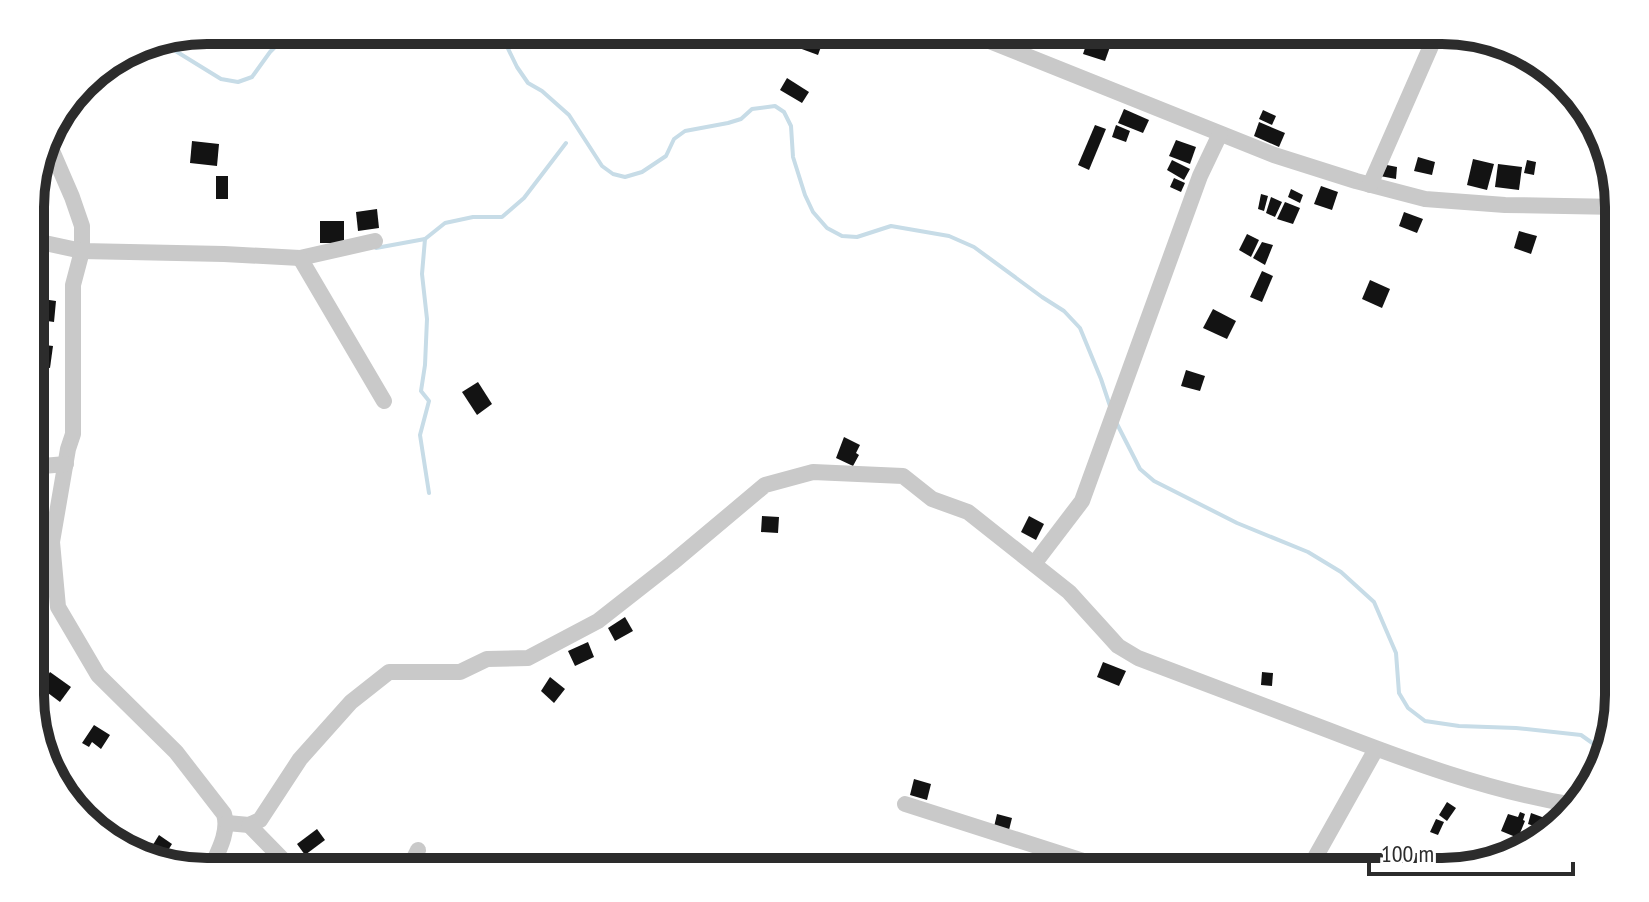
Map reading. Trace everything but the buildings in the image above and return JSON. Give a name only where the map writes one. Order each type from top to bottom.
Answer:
[{"type":"street","points":[[997,44],[1274,155],[1370,185],[1425,199],[1505,205],[1605,207]]},
{"type":"street","points":[[1370,185],[1432,44]]},
{"type":"street","points":[[1034,564],[1082,501],[1200,176],[1220,134]]},
{"type":"street","points":[[53,154],[82,226],[82,251],[73,285],[73,434],[52,542],[58,607],[98,675],[176,752],[224,814],[227,823],[215,858]]},
{"type":"street","points":[[44,243],[82,251],[300,258],[375,241]]},
{"type":"street","points":[[300,258],[384,401]]},
{"type":"street","points":[[44,466],[66,464]]},
{"type":"street","points":[[227,823],[249,825],[260,820],[300,759],[351,702],[389,672],[460,672],[487,659],[528,658],[598,621],[765,485],[813,472],[903,476],[932,499],[968,512],[1069,592],[1118,646],[1138,658],[1376,749],[1488,786],[1565,803]]},
{"type":"street","points":[[1315,858],[1376,749]]},
{"type":"street","points":[[905,804],[1074,858]]},
{"type":"street","points":[[249,825],[281,858]]},
{"type":"street","points":[[414,858],[418,850]]},
{"type":"waterway","points":[[171,48],[221,79],[238,82],[252,77],[278,44]]},
{"type":"waterway","points":[[506,44],[528,83],[569,115],[602,166],[613,174],[625,177],[642,172],[666,156],[674,139],[685,131],[728,123],[741,119],[752,109],[775,106],[784,112],[791,126],[793,157],[805,195],[813,212],[827,228],[842,236],[857,237],[891,226],[949,236],[974,247],[1064,311],[1080,328],[1110,406]]},
{"type":"waterway","points":[[429,493],[420,435],[429,401],[421,391],[427,319],[422,274],[425,239],[445,223],[473,217],[502,217],[524,198],[566,143]]},
{"type":"waterway","points":[[376,248],[425,239]]},
{"type":"waterway","points":[[1116,422],[1140,469],[1154,481],[1237,523],[1308,552],[1341,572],[1374,602],[1396,653],[1399,693],[1408,708],[1425,721],[1581,735],[1597,746]]}]
